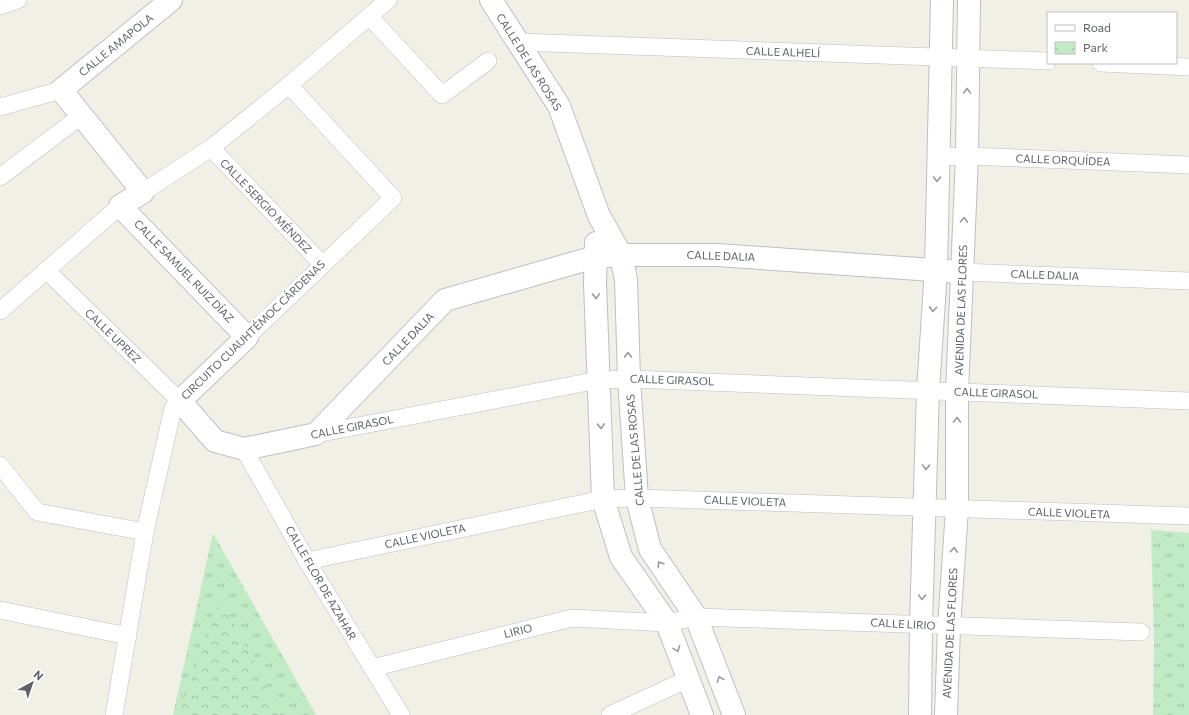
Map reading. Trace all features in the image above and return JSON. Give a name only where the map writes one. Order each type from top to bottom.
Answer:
[{"type":"main road","name":"CALLE AMAPOLA","points":[[61,90],[171,0]]},
{"type":"main road","name":"CALLE DE LAS ROSAS","points":[[491,0],[559,106],[599,216],[621,255],[626,280],[629,379],[637,498],[650,549],[696,617],[734,715]]},
{"type":"main road","points":[[920,715],[921,624],[928,390],[936,270],[939,57],[942,0]]},
{"type":"main road","name":"AVENIDA DE LAS FLORES","points":[[946,715],[949,627],[957,509],[957,392],[967,156],[967,57],[969,0]]},
{"type":"main road","points":[[61,90],[143,192],[120,206]]},
{"type":"main road","name":"CALLE SAMUEL RUIZ DÍAZ","points":[[120,206],[247,337]]},
{"type":"main road","name":"CALLE DE LAS ROSAS","points":[[599,216],[595,257],[603,499],[621,557],[667,623],[702,715]]},
{"type":"main road","name":"CALLE DALIA","points":[[316,434],[446,300],[595,257],[621,255],[717,254],[962,272]]},
{"type":"main road","name":"CIRCUITO CUAUHTÉMOC CÁRDENAS","points":[[180,402],[247,337]]},
{"type":"main road","name":"CALLE GIRASOL","points":[[180,402],[215,441],[244,449],[316,434]]},
{"type":"street","points":[[0,6],[18,0]]},
{"type":"street","points":[[143,192],[211,148],[290,85],[388,0]]},
{"type":"street","points":[[369,16],[442,95],[488,61]]},
{"type":"street","name":"CALLE ALHELÍ","points":[[518,42],[1047,61]]},
{"type":"street","points":[[1123,64],[1189,67]]},
{"type":"street","name":"CIRCUITO CUAUHTÉMOC CÁRDENAS","points":[[247,337],[392,198],[290,85]]},
{"type":"street","points":[[0,107],[61,90]]},
{"type":"street","points":[[0,177],[81,116]]},
{"type":"street","name":"CALLE SERGIO MÉNDEZ","points":[[211,148],[322,264]]},
{"type":"street","name":"CALLE ORQUÍDEA","points":[[938,157],[967,156],[1189,165]]},
{"type":"street","points":[[0,310],[120,206]]},
{"type":"street","name":"CALLE UPREZ","points":[[46,270],[180,402]]},
{"type":"street","name":"CALLE DALIA","points":[[962,272],[1189,281]]},
{"type":"street","name":"CALLE GIRASOL","points":[[316,434],[599,380],[629,379],[1189,401]]},
{"type":"street","name":"CIRCUITO CUAUHTÉMOC CÁRDENAS","points":[[114,715],[144,532],[173,408],[180,402]]},
{"type":"street","name":"CALLE FLOR DE AZAHAR","points":[[244,449],[307,560],[401,715]]},
{"type":"street","points":[[0,465],[36,512],[144,532]]},
{"type":"street","name":"CALLE VIOLETA","points":[[307,560],[603,499],[637,498],[1189,516]]},
{"type":"street","points":[[0,610],[128,636]]},
{"type":"street","name":"CALLE LIRIO","points":[[667,623],[696,617],[921,624],[949,627],[1141,632]]},
{"type":"street","name":"LIRIO","points":[[372,668],[572,618],[667,623]]},
{"type":"street","points":[[610,715],[688,679]]},
{"type":"green space","points":[[1151,530],[1189,533],[1189,715],[1153,715],[1154,642]]},
{"type":"green space","points":[[213,533],[316,715],[173,715]]},
{"type":"green space","points":[[221,598],[280,715],[179,715]]}]
